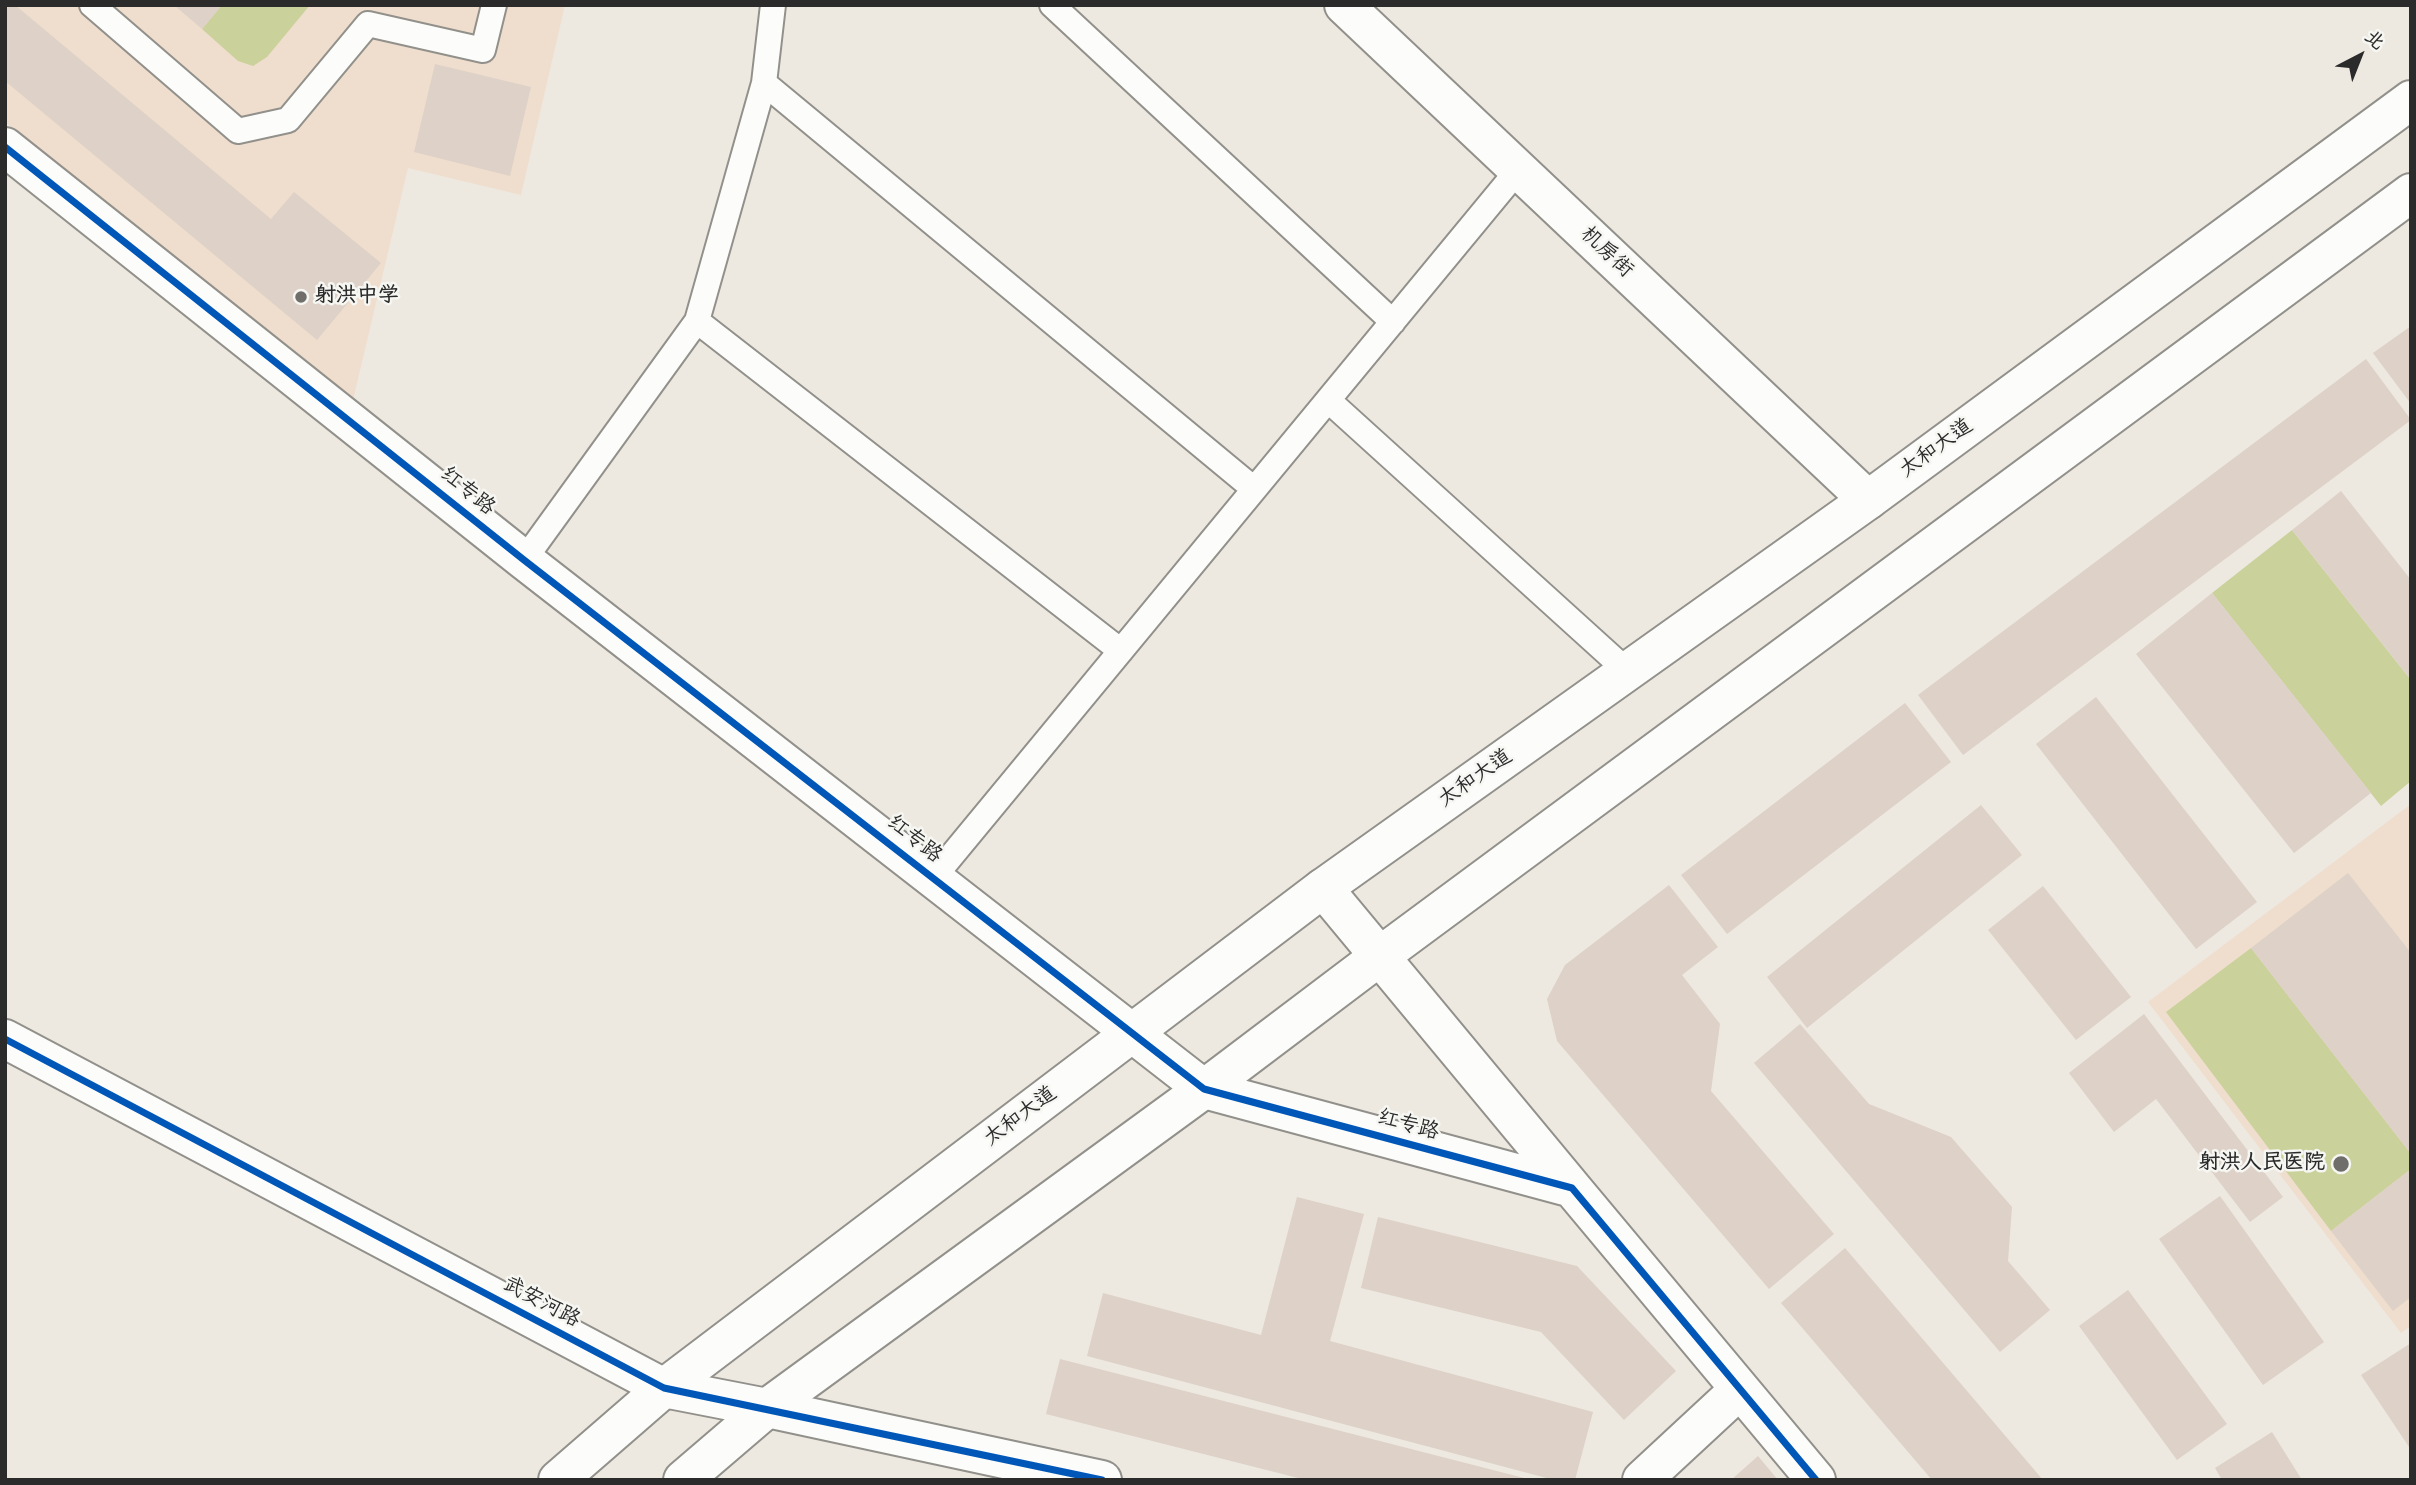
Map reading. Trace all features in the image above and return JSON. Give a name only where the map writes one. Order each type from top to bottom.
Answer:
[{"type":"street","name":"机房街","points":[[1344,5],[1868,500]]},
{"type":"street","name":"太和大道","points":[[558,1480],[664,1388],[1323,888],[1868,500],[2411,100]]},
{"type":"street","name":"红专路","points":[[5,147],[524,560],[1204,1089],[1572,1188]]},
{"type":"street","points":[[683,1480],[767,1408],[1204,1089],[2411,193]]},
{"type":"street","points":[[1323,888],[1816,1480]]},
{"type":"street","name":"武安河路","points":[[5,1040],[664,1388],[1102,1480]]},
{"type":"street","points":[[1642,1480],[1739,1390]]},
{"type":"lane","points":[[92,5],[238,131],[288,120],[368,24],[483,50],[494,5]]},
{"type":"lane","points":[[524,560],[697,321],[764,83],[774,5]]},
{"type":"lane","points":[[1052,5],[1393,322]]},
{"type":"lane","points":[[764,83],[1254,489]]},
{"type":"lane","points":[[934,877],[1518,170]]},
{"type":"lane","points":[[697,321],[1121,651]]},
{"type":"lane","points":[[1328,400],[1627,671]]},
{"type":"shaded area","name":"射洪中学","points":[[5,5],[565,5],[521,195],[408,168],[353,400],[5,122]]},
{"type":"shaded area","name":"射洪人民医院","points":[[2411,804],[2411,1326],[2401,1333],[2148,1002]]},
{"type":"green space","points":[[222,5],[310,5],[267,57],[253,66],[238,61],[202,29]]},
{"type":"green space","points":[[2292,530],[2411,680],[2411,781],[2381,806],[2212,593]]},
{"type":"green space","points":[[2251,948],[2411,1154],[2411,1169],[2331,1231],[2166,1012]]},
{"type":"building","points":[[5,5],[15,5],[271,219],[294,192],[381,263],[317,340],[5,81]]},
{"type":"building","points":[[174,5],[222,5],[202,29]]},
{"type":"building","points":[[435,64],[531,87],[510,176],[414,152]]},
{"type":"building","points":[[2411,326],[2411,404],[2373,353]]},
{"type":"building","points":[[2366,359],[2411,420],[1963,755],[1918,695]]},
{"type":"building","points":[[2341,491],[2411,580],[2411,680],[2292,530]]},
{"type":"building","points":[[2212,593],[2371,793],[2294,853],[2136,654]]},
{"type":"building","points":[[2096,697],[2257,902],[2196,949],[2036,744]]},
{"type":"building","points":[[1905,703],[1951,762],[1727,934],[1681,875]]},
{"type":"building","points":[[1981,805],[2022,855],[1807,1028],[1767,977]]},
{"type":"building","points":[[2348,873],[2411,953],[2411,1154],[2251,948]]},
{"type":"building","points":[[1669,885],[1718,947],[1682,975],[1720,1024],[1711,1091],[1834,1234],[1769,1289],[1557,1041],[1547,999],[1565,965]]},
{"type":"building","points":[[2043,886],[2131,997],[2076,1040],[1988,930]]},
{"type":"building","points":[[2144,1014],[2283,1197],[2250,1222],[2156,1099],[2114,1132],[2069,1073]]},
{"type":"building","points":[[1800,1024],[1869,1104],[1951,1137],[2012,1207],[2008,1261],[2050,1310],[2000,1352],[1754,1063]]},
{"type":"building","points":[[2411,1169],[2411,1297],[2393,1311],[2331,1231]]},
{"type":"building","points":[[2220,1196],[2324,1342],[2263,1385],[2159,1239]]},
{"type":"building","points":[[1297,1197],[1364,1214],[1330,1341],[1593,1412],[1575,1480],[1554,1480],[1087,1356],[1103,1293],[1261,1335]]},
{"type":"building","points":[[1378,1217],[1577,1266],[1676,1371],[1624,1420],[1541,1332],[1361,1288]]},
{"type":"building","points":[[1845,1248],[2043,1480],[1932,1480],[1781,1303]]},
{"type":"building","points":[[2128,1290],[2227,1424],[2177,1460],[2079,1326]]},
{"type":"building","points":[[2411,1343],[2411,1450],[2361,1375]]},
{"type":"building","points":[[1060,1359],[1528,1480],[1306,1480],[1046,1414]]},
{"type":"building","points":[[2272,1432],[2302,1480],[2222,1480],[2215,1468]]},
{"type":"building","points":[[1758,1456],[1778,1480],[1731,1480]]},
{"type":"cycle path","points":[[5,147],[524,560],[1204,1089],[1572,1188],[1816,1480]]},
{"type":"cycle path","points":[[5,1039],[664,1388],[1102,1480]]},
{"type":"place","name":"射洪中学","points":[[301,297]]},
{"type":"place","name":"射洪人民医院","points":[[2341,1164]]}]
